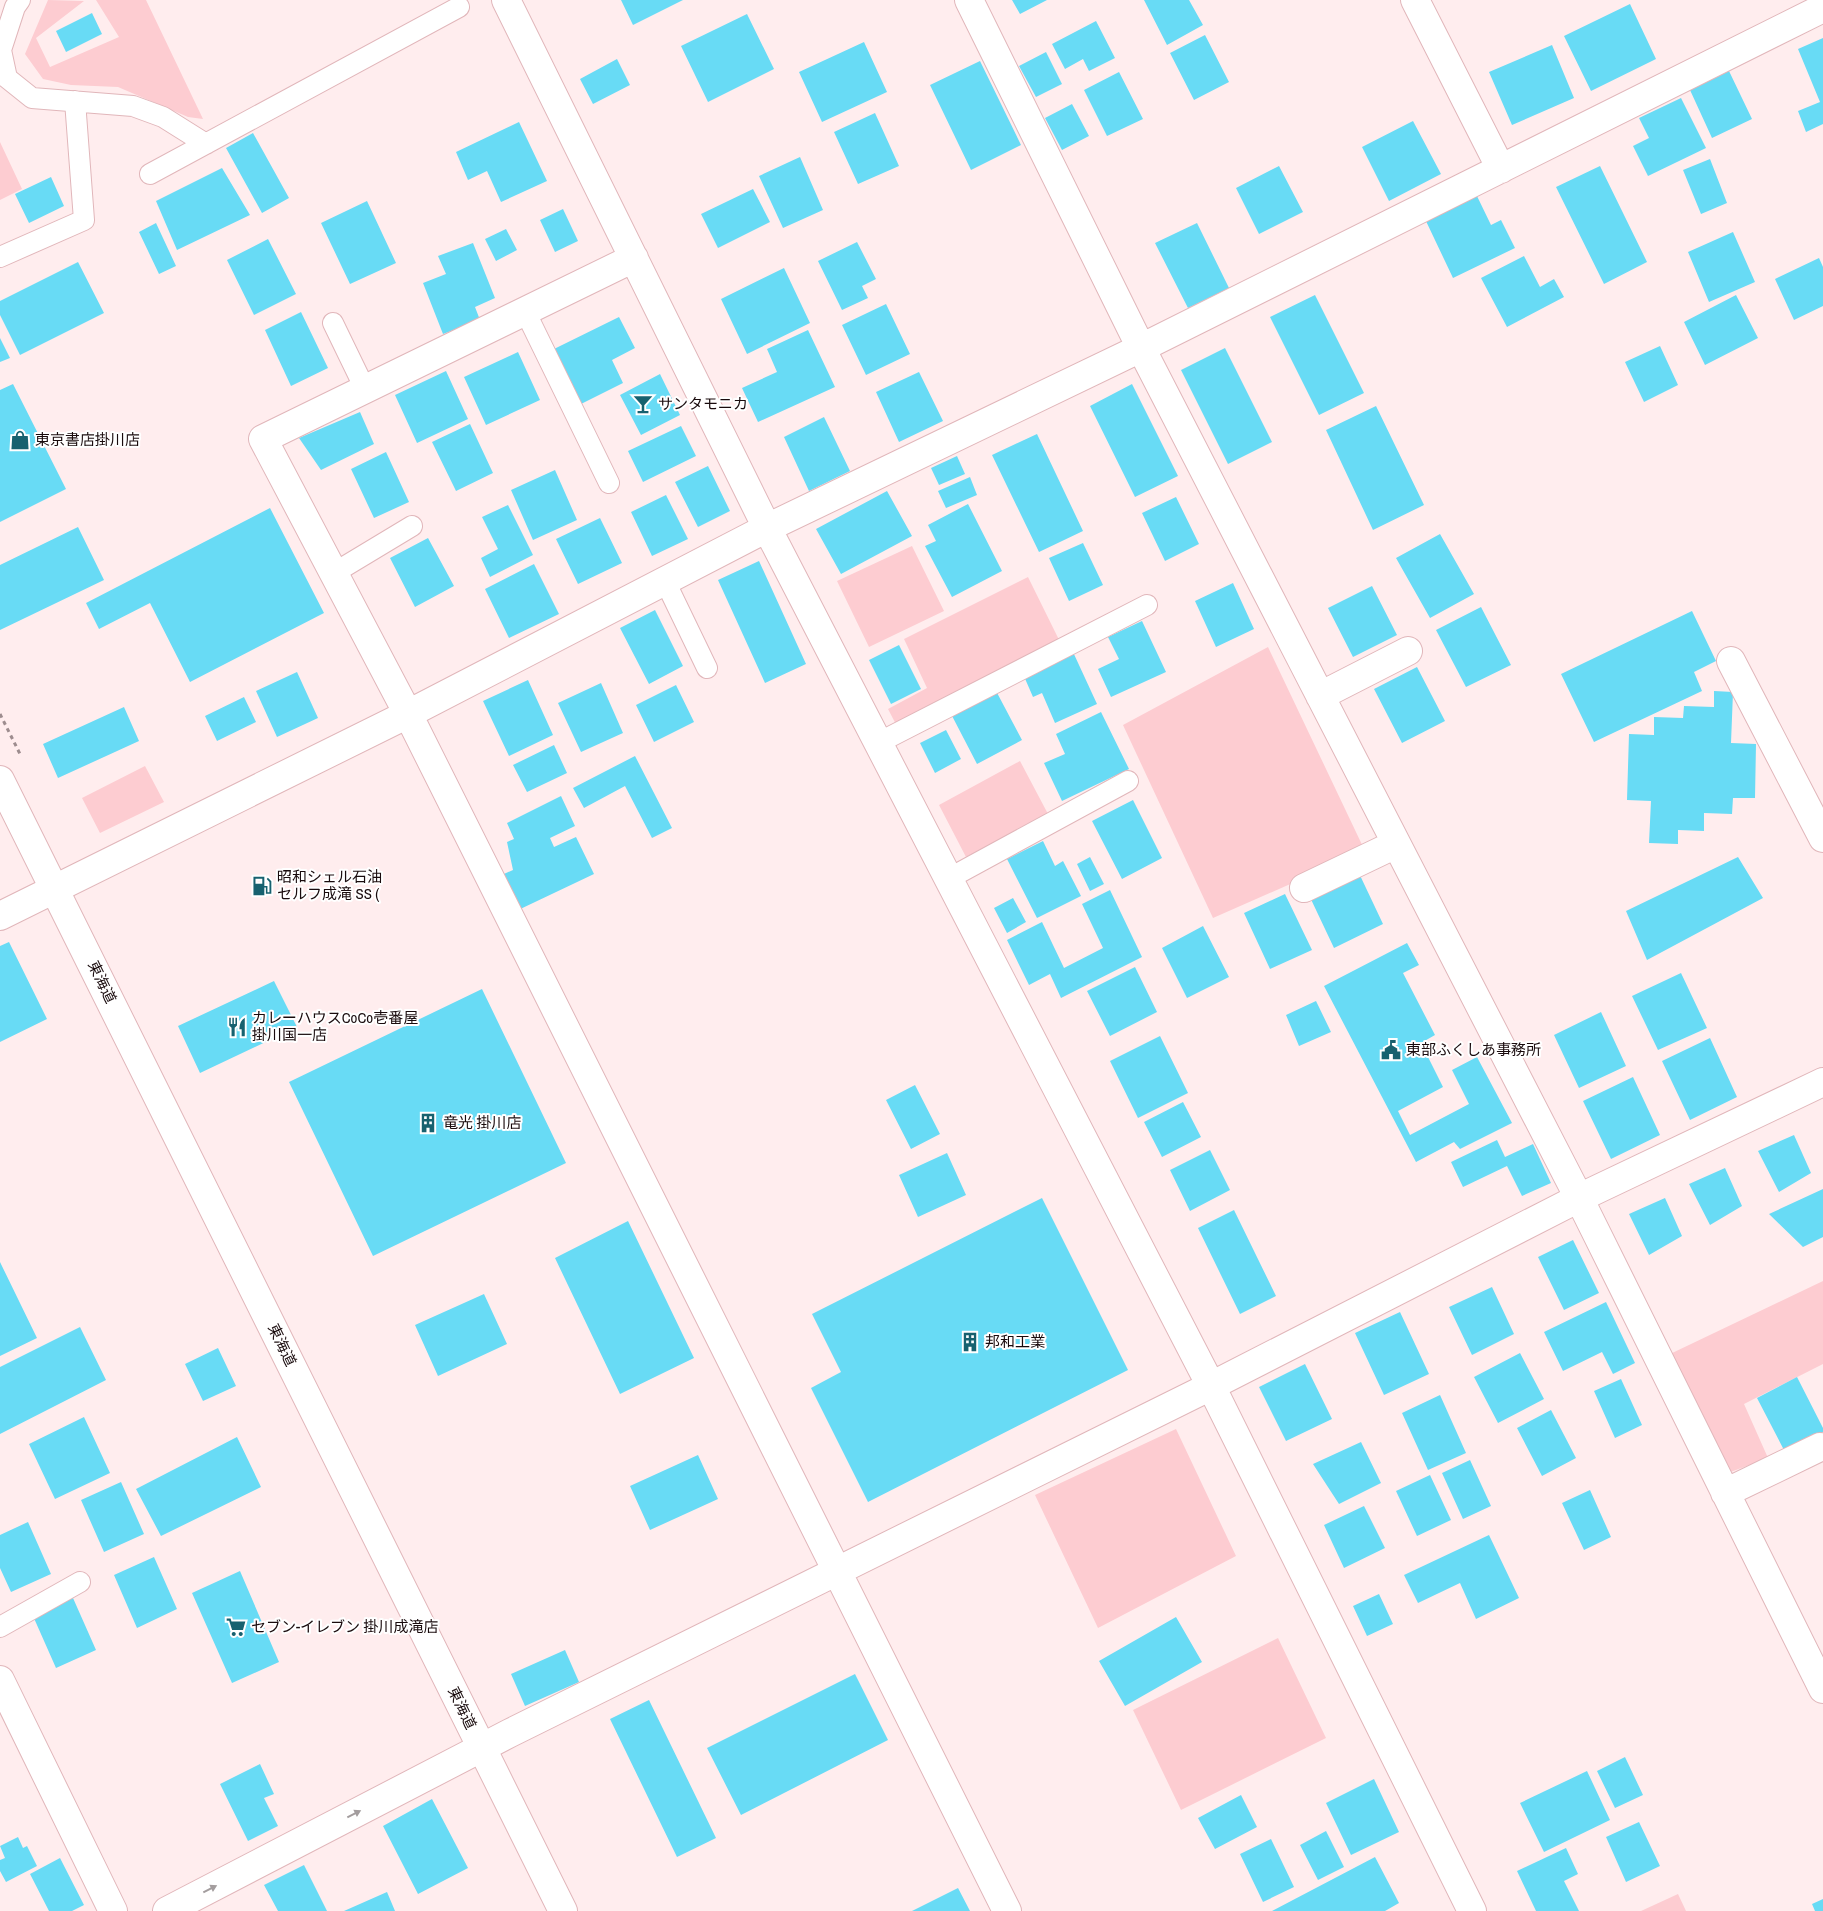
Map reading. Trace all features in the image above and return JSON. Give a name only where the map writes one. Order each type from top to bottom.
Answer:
[{"type":"street","points":[[506,0],[767,528],[1211,1386],[1472,1911]]},
{"type":"street","points":[[969,0],[1141,348],[1579,1198],[1823,1689]]},
{"type":"street","points":[[1415,0],[1502,169]]},
{"type":"street","points":[[0,916],[408,714],[767,528],[1141,348],[1823,8]]},
{"type":"street","points":[[634,258],[264,439],[408,714],[1007,1911]]},
{"type":"street","points":[[1320,696],[1408,652]]},
{"type":"street","points":[[1731,660],[1823,838]]},
{"type":"street","name":"東海道","points":[[0,780],[563,1911]]},
{"type":"street","points":[[1304,888],[1396,844]]},
{"type":"street","points":[[167,1911],[482,1747],[1211,1386],[1579,1198],[1823,1082]]},
{"type":"street","points":[[1725,1493],[1820,1447]]},
{"type":"street","points":[[0,1680],[113,1911]]},
{"type":"lane","points":[[20,0],[15,7],[1,50],[8,78],[32,98],[133,106],[163,117],[206,144]]},
{"type":"lane","points":[[150,174],[459,7]]},
{"type":"lane","points":[[0,258],[84,220],[75,101]]},
{"type":"lane","points":[[525,311],[609,483]]},
{"type":"lane","points":[[333,323],[366,389]]},
{"type":"lane","points":[[334,573],[412,526]]},
{"type":"lane","points":[[665,581],[707,668]]},
{"type":"lane","points":[[878,743],[1147,605]]},
{"type":"lane","points":[[948,879],[1128,781]]},
{"type":"lane","points":[[0,1627],[80,1582]]},
{"type":"shaded area","points":[[48,0],[84,1],[36,38],[50,67],[119,37],[96,0],[146,0],[203,119],[188,117],[118,87],[71,85],[43,79],[25,54]]},
{"type":"shaded area","points":[[0,142],[22,189],[0,200]]},
{"type":"shaded area","points":[[912,546],[944,611],[869,647],[837,581]]},
{"type":"shaded area","points":[[1028,577],[1066,654],[901,734],[888,709],[927,688],[904,639]]},
{"type":"shaded area","points":[[1268,647],[1365,851],[1213,918],[1123,725]]},
{"type":"shaded area","points":[[1020,761],[1048,814],[966,857],[939,805]]},
{"type":"shaded area","points":[[145,766],[164,802],[100,833],[82,798]]},
{"type":"shaded area","points":[[1823,1281],[1823,1364],[1744,1404],[1768,1458],[1728,1473],[1668,1355]]},
{"type":"shaded area","points":[[1176,1429],[1236,1556],[1098,1628],[1035,1495]]},
{"type":"shaded area","points":[[1278,1638],[1326,1738],[1181,1810],[1133,1710]]},
{"type":"shaded area","points":[[1678,1894],[1686,1911],[1641,1911]]},
{"type":"building","points":[[621,0],[683,0],[633,25]]},
{"type":"building","points":[[1012,0],[1047,0],[1020,14]]},
{"type":"building","points":[[1144,0],[1189,0],[1203,25],[1167,45]]},
{"type":"building","points":[[1630,4],[1656,59],[1591,91],[1564,36]]},
{"type":"building","points":[[92,13],[102,34],[66,52],[56,31]]},
{"type":"building","points":[[747,14],[774,69],[708,102],[681,46]]},
{"type":"building","points":[[1096,21],[1115,58],[1089,71],[1083,59],[1065,69],[1052,44]]},
{"type":"building","points":[[1205,35],[1229,82],[1194,100],[1170,53]]},
{"type":"building","points":[[1823,38],[1823,124],[1806,132],[1798,111],[1820,102],[1798,49]]},
{"type":"building","points":[[864,42],[887,92],[822,122],[799,72]]},
{"type":"building","points":[[1552,45],[1574,98],[1512,125],[1489,72]]},
{"type":"building","points":[[1046,52],[1062,84],[1036,97],[1019,66]]},
{"type":"building","points":[[617,59],[630,85],[593,104],[580,79]]},
{"type":"building","points":[[980,61],[1021,145],[971,170],[930,85]]},
{"type":"building","points":[[1729,71],[1752,119],[1712,138],[1690,90]]},
{"type":"building","points":[[1119,72],[1143,119],[1107,136],[1084,90]]},
{"type":"building","points":[[1681,98],[1706,148],[1648,176],[1633,146],[1649,138],[1639,118]]},
{"type":"building","points":[[1072,104],[1089,136],[1062,150],[1045,118]]},
{"type":"building","points":[[875,113],[899,166],[858,184],[834,132]]},
{"type":"building","points":[[1413,121],[1441,174],[1389,201],[1362,147]]},
{"type":"building","points":[[519,122],[547,181],[501,202],[487,171],[468,180],[456,152]]},
{"type":"building","points":[[253,133],[289,198],[262,213],[226,148]]},
{"type":"building","points":[[800,157],[823,210],[783,228],[759,176]]},
{"type":"building","points":[[1710,159],[1727,203],[1701,214],[1683,170]]},
{"type":"building","points":[[1279,166],[1303,212],[1259,234],[1236,188]]},
{"type":"building","points":[[1600,166],[1647,262],[1604,284],[1556,187]]},
{"type":"building","points":[[222,168],[250,215],[177,250],[156,201]]},
{"type":"building","points":[[51,177],[64,206],[29,223],[15,194]]},
{"type":"building","points":[[753,189],[770,222],[718,248],[701,214]]},
{"type":"building","points":[[1476,194],[1491,225],[1501,220],[1515,248],[1453,278],[1425,219]]},
{"type":"building","points":[[367,201],[396,263],[350,284],[321,223]]},
{"type":"building","points":[[563,209],[578,241],[555,252],[540,220]]},
{"type":"building","points":[[156,223],[176,266],[159,274],[139,232]]},
{"type":"building","points":[[1197,223],[1229,288],[1188,308],[1155,243]]},
{"type":"building","points":[[506,229],[517,250],[496,261],[485,239]]},
{"type":"building","points":[[1733,232],[1755,282],[1709,302],[1688,252]]},
{"type":"building","points":[[268,239],[296,294],[254,315],[227,260]]},
{"type":"building","points":[[857,242],[876,279],[862,286],[868,298],[842,310],[818,261]]},
{"type":"building","points":[[473,243],[495,298],[475,307],[480,320],[443,334],[423,283],[446,274],[438,256]]},
{"type":"building","points":[[1524,256],[1540,287],[1554,279],[1564,297],[1507,327],[1481,278]]},
{"type":"building","points":[[1819,258],[1823,267],[1823,306],[1794,320],[1775,279]]},
{"type":"building","points":[[78,262],[104,313],[20,355],[0,315],[0,301]]},
{"type":"building","points":[[784,268],[810,323],[747,354],[721,299]]},
{"type":"building","points":[[1315,295],[1364,393],[1319,415],[1270,317]]},
{"type":"building","points":[[1736,295],[1758,338],[1705,365],[1684,322]]},
{"type":"building","points":[[886,304],[910,354],[866,375],[842,325]]},
{"type":"building","points":[[301,312],[328,368],[291,386],[265,330]]},
{"type":"building","points":[[619,317],[635,348],[612,360],[623,383],[581,404],[554,349]]},
{"type":"building","points":[[808,330],[835,387],[758,422],[742,388],[777,372],[767,349]]},
{"type":"building","points":[[0,338],[10,358],[0,362]]},
{"type":"building","points":[[1660,346],[1678,385],[1644,402],[1625,362]]},
{"type":"building","points":[[1225,348],[1272,442],[1228,464],[1181,370]]},
{"type":"building","points":[[518,352],[540,400],[486,425],[464,377]]},
{"type":"building","points":[[446,371],[468,419],[417,443],[395,395]]},
{"type":"building","points":[[919,372],[943,421],[899,442],[876,392]]},
{"type":"building","points":[[660,374],[680,415],[641,435],[620,395]]},
{"type":"building","name":"東京書店掛川店","points":[[13,384],[66,489],[0,522],[0,390]]},
{"type":"building","points":[[1132,384],[1178,476],[1135,497],[1090,406]]},
{"type":"building","points":[[1376,406],[1424,505],[1373,530],[1326,430]]},
{"type":"building","points":[[360,412],[374,444],[321,470],[299,438]]},
{"type":"building","points":[[824,417],[850,471],[809,491],[784,437]]},
{"type":"building","points":[[470,424],[493,473],[456,491],[432,442]]},
{"type":"building","points":[[681,426],[696,456],[643,482],[628,451]]},
{"type":"building","points":[[1037,434],[1083,531],[1039,552],[992,455]]},
{"type":"building","points":[[386,452],[409,502],[374,518],[351,469]]},
{"type":"building","points":[[957,456],[965,474],[939,485],[931,468]]},
{"type":"building","points":[[708,466],[730,511],[698,527],[675,482]]},
{"type":"building","points":[[555,470],[577,520],[533,540],[511,490]]},
{"type":"building","points":[[970,477],[977,495],[946,508],[938,491]]},
{"type":"building","points":[[887,491],[912,536],[841,574],[816,529]]},
{"type":"building","points":[[666,495],[688,539],[652,556],[631,512]]},
{"type":"building","points":[[1176,497],[1199,544],[1165,561],[1142,513]]},
{"type":"building","points":[[968,504],[1002,571],[952,597],[925,546],[936,541],[928,525]]},
{"type":"building","points":[[508,505],[533,555],[490,577],[481,558],[498,549],[482,517]]},
{"type":"building","points":[[270,508],[324,613],[190,682],[150,603],[99,629],[86,603]]},
{"type":"building","points":[[600,518],[622,563],[578,584],[556,539]]},
{"type":"building","points":[[78,527],[104,580],[0,630],[0,565]]},
{"type":"building","points":[[1440,534],[1474,594],[1430,618],[1396,558]]},
{"type":"building","points":[[428,538],[454,586],[415,607],[390,558]]},
{"type":"building","points":[[1083,543],[1103,585],[1069,601],[1049,558]]},
{"type":"building","points":[[759,561],[806,664],[765,683],[718,580]]},
{"type":"building","points":[[534,564],[559,614],[509,638],[485,589]]},
{"type":"building","points":[[1233,583],[1254,629],[1216,647],[1195,601]]},
{"type":"building","points":[[1372,586],[1397,635],[1353,657],[1328,608]]},
{"type":"building","points":[[1481,607],[1511,665],[1466,687],[1436,630]]},
{"type":"building","points":[[655,610],[683,666],[649,684],[620,628]]},
{"type":"building","points":[[1692,611],[1716,661],[1694,672],[1702,691],[1594,742],[1561,674]]},
{"type":"building","points":[[1142,621],[1166,672],[1111,697],[1098,669],[1119,659],[1108,637]]},
{"type":"building","points":[[899,645],[921,689],[891,704],[869,660]]},
{"type":"building","points":[[1073,652],[1097,704],[1055,723],[1042,693],[1033,697],[1023,674]]},
{"type":"building","points":[[1417,667],[1445,721],[1402,743],[1374,689]]},
{"type":"building","points":[[297,672],[318,718],[277,737],[256,691]]},
{"type":"building","points":[[528,680],[553,735],[509,756],[483,701]]},
{"type":"building","points":[[601,683],[623,733],[581,752],[558,703]]},
{"type":"building","points":[[676,685],[694,722],[654,742],[636,705]]},
{"type":"building","points":[[995,689],[1022,740],[977,764],[950,712]]},
{"type":"building","points":[[1714,691],[1733,692],[1731,743],[1756,744],[1755,798],[1733,798],[1732,814],[1704,813],[1704,831],[1678,830],[1678,844],[1649,843],[1651,801],[1627,800],[1629,734],[1654,735],[1654,717],[1683,718],[1684,706],[1714,707]]},
{"type":"building","points":[[244,697],[256,722],[217,741],[205,716]]},
{"type":"building","points":[[124,707],[139,741],[58,778],[43,744]]},
{"type":"building","points":[[1101,712],[1129,769],[1062,801],[1044,763],[1065,754],[1056,734]]},
{"type":"building","points":[[946,730],[961,759],[935,773],[920,743]]},
{"type":"building","points":[[554,745],[567,773],[527,792],[513,765]]},
{"type":"building","points":[[635,756],[672,828],[652,838],[625,786],[584,808],[573,788]]},
{"type":"building","points":[[561,796],[575,826],[550,838],[554,847],[576,837],[594,874],[514,912],[497,877],[513,870],[507,842],[514,839],[507,823]]},
{"type":"building","points":[[1133,800],[1162,858],[1122,879],[1092,821]]},
{"type":"building","points":[[1043,841],[1055,866],[1063,861],[1081,896],[1037,918],[1007,859]]},
{"type":"building","points":[[1090,857],[1104,884],[1090,891],[1077,864]]},
{"type":"building","points":[[1738,857],[1763,898],[1647,960],[1626,911]]},
{"type":"building","points":[[1357,869],[1383,924],[1334,948],[1308,893]]},
{"type":"building","points":[[1110,890],[1142,957],[1061,998],[1050,974],[1029,985],[1007,940],[1042,922],[1064,968],[1103,948],[1082,904]]},
{"type":"building","points":[[1285,894],[1312,950],[1270,969],[1244,913]]},
{"type":"building","points":[[1013,898],[1026,922],[1007,933],[994,908]]},
{"type":"building","points":[[1203,926],[1229,977],[1187,998],[1162,948]]},
{"type":"building","points":[[9,942],[47,1019],[0,1042],[0,946]]},
{"type":"building","name":"東部ふくしあ事務所","points":[[1407,943],[1419,965],[1403,973],[1435,1035],[1421,1043],[1443,1087],[1398,1111],[1410,1135],[1469,1104],[1452,1070],[1477,1057],[1512,1123],[1460,1149],[1454,1142],[1416,1162],[1324,986]]},
{"type":"building","points":[[1135,967],[1157,1012],[1110,1036],[1087,991]]},
{"type":"building","points":[[1681,973],[1707,1028],[1658,1050],[1632,996]]},
{"type":"building","name":"カレーハウスCoCo壱番屋 掛川国一店","points":[[274,981],[297,1027],[200,1073],[178,1026]]},
{"type":"building","name":"竜光 掛川店","points":[[482,989],[566,1163],[373,1256],[289,1082]]},
{"type":"building","points":[[1316,1001],[1331,1032],[1299,1046],[1286,1015]]},
{"type":"building","points":[[1601,1012],[1626,1066],[1579,1088],[1554,1035]]},
{"type":"building","points":[[1160,1036],[1188,1093],[1138,1118],[1110,1061]]},
{"type":"building","points":[[1710,1038],[1737,1097],[1690,1120],[1662,1061]]},
{"type":"building","points":[[1633,1077],[1660,1135],[1611,1159],[1583,1101]]},
{"type":"building","points":[[915,1085],[940,1134],[911,1149],[886,1100]]},
{"type":"building","points":[[1183,1102],[1201,1137],[1162,1157],[1144,1122]]},
{"type":"building","points":[[1794,1135],[1811,1173],[1779,1192],[1758,1151]]},
{"type":"building","points":[[1497,1140],[1505,1157],[1533,1144],[1551,1183],[1522,1196],[1507,1166],[1463,1187],[1451,1162]]},
{"type":"building","points":[[1210,1150],[1230,1190],[1190,1211],[1170,1170]]},
{"type":"building","points":[[947,1153],[966,1195],[918,1217],[899,1175]]},
{"type":"building","points":[[1725,1168],[1742,1206],[1710,1225],[1689,1184]]},
{"type":"building","points":[[1823,1189],[1823,1237],[1803,1247],[1769,1214]]},
{"type":"building","name":"邦和工業","points":[[1042,1198],[1128,1370],[868,1502],[811,1388],[841,1372],[812,1314]]},
{"type":"building","points":[[1665,1198],[1682,1236],[1649,1255],[1629,1214]]},
{"type":"building","points":[[1234,1210],[1276,1296],[1240,1314],[1198,1228]]},
{"type":"building","points":[[628,1221],[694,1358],[620,1394],[555,1258]]},
{"type":"building","points":[[1573,1240],[1599,1293],[1564,1310],[1538,1257]]},
{"type":"building","points":[[0,1262],[37,1338],[0,1356]]},
{"type":"building","points":[[1492,1287],[1514,1334],[1472,1355],[1449,1307]]},
{"type":"building","points":[[484,1294],[507,1344],[438,1376],[415,1325]]},
{"type":"building","points":[[1606,1302],[1635,1363],[1613,1374],[1602,1352],[1563,1371],[1544,1332]]},
{"type":"building","points":[[1400,1312],[1429,1374],[1384,1395],[1355,1333]]},
{"type":"building","points":[[80,1327],[106,1380],[0,1434],[0,1367]]},
{"type":"building","points":[[218,1348],[236,1386],[203,1401],[185,1364]]},
{"type":"building","points":[[1520,1353],[1544,1399],[1498,1423],[1474,1377]]},
{"type":"building","points":[[1305,1364],[1332,1419],[1286,1441],[1259,1387]]},
{"type":"building","points":[[1797,1377],[1823,1428],[1823,1432],[1785,1452],[1757,1398]]},
{"type":"building","points":[[1621,1379],[1642,1425],[1615,1438],[1594,1391]]},
{"type":"building","points":[[1440,1395],[1466,1453],[1428,1470],[1402,1413]]},
{"type":"building","points":[[1551,1410],[1576,1458],[1542,1476],[1517,1428]]},
{"type":"building","points":[[84,1417],[110,1473],[55,1499],[29,1444]]},
{"type":"building","points":[[237,1437],[261,1487],[161,1536],[136,1489]]},
{"type":"building","points":[[1361,1442],[1381,1483],[1339,1504],[1313,1464]]},
{"type":"building","points":[[698,1455],[718,1499],[650,1530],[630,1486]]},
{"type":"building","points":[[1470,1460],[1491,1506],[1463,1519],[1442,1473]]},
{"type":"building","points":[[1430,1475],[1451,1520],[1417,1536],[1396,1491]]},
{"type":"building","points":[[121,1482],[144,1534],[104,1552],[81,1500]]},
{"type":"building","points":[[1590,1490],[1611,1537],[1584,1550],[1562,1503]]},
{"type":"building","points":[[1364,1506],[1385,1548],[1344,1568],[1324,1525]]},
{"type":"building","points":[[28,1522],[51,1574],[11,1592],[0,1568],[0,1535]]},
{"type":"building","points":[[1489,1535],[1519,1598],[1476,1619],[1460,1583],[1418,1603],[1404,1575]]},
{"type":"building","points":[[154,1557],[177,1609],[137,1628],[114,1575]]},
{"type":"building","name":"セブン-イレブン 掛川成滝店","points":[[240,1571],[279,1662],[232,1683],[192,1593]]},
{"type":"building","points":[[1379,1594],[1393,1624],[1367,1636],[1353,1606]]},
{"type":"building","points":[[73,1598],[96,1650],[56,1668],[33,1616]]},
{"type":"building","points":[[1176,1617],[1202,1662],[1125,1706],[1099,1661]]},
{"type":"building","points":[[565,1650],[579,1682],[525,1706],[511,1674]]},
{"type":"building","points":[[855,1674],[888,1740],[741,1815],[707,1748]]},
{"type":"building","points":[[649,1700],[716,1838],[677,1857],[610,1719]]},
{"type":"building","points":[[1625,1757],[1643,1795],[1615,1808],[1597,1771]]},
{"type":"building","points":[[260,1764],[274,1794],[264,1798],[278,1826],[248,1841],[220,1784]]},
{"type":"building","points":[[1587,1771],[1610,1820],[1544,1852],[1520,1803]]},
{"type":"building","points":[[1374,1779],[1399,1832],[1351,1855],[1326,1803]]},
{"type":"building","points":[[1241,1795],[1257,1827],[1215,1849],[1198,1818]]},
{"type":"building","points":[[432,1799],[468,1868],[418,1894],[383,1826]]},
{"type":"building","points":[[1639,1822],[1660,1866],[1626,1882],[1606,1837]]},
{"type":"building","points":[[1326,1831],[1344,1867],[1318,1880],[1300,1845]]},
{"type":"building","points":[[18,1837],[23,1848],[27,1846],[37,1866],[6,1882],[0,1871],[0,1860],[5,1858],[0,1846]]},
{"type":"building","points":[[1271,1839],[1294,1887],[1263,1902],[1240,1854]]},
{"type":"building","points":[[1566,1848],[1578,1874],[1564,1881],[1579,1911],[1536,1911],[1517,1871]]},
{"type":"building","points":[[1375,1857],[1399,1903],[1385,1911],[1272,1911]]},
{"type":"building","points":[[60,1858],[84,1905],[72,1911],[49,1911],[30,1874]]},
{"type":"building","points":[[304,1865],[327,1911],[278,1911],[264,1885]]},
{"type":"building","points":[[958,1888],[970,1911],[912,1911]]},
{"type":"building","points":[[387,1892],[395,1911],[344,1911]]},
{"type":"building","points":[[1823,1899],[1823,1911],[1815,1911],[1812,1904]]},
{"type":"place","name":"サンタモニカ","points":[[643,404]]},
{"type":"place","name":"東京書店掛川店","points":[[20,440]]},
{"type":"place","name":"昭和シェル石油 セルフ成滝 SS (","points":[[262,886]]},
{"type":"place","name":"カレーハウスCoCo壱番屋 掛川国一店","points":[[237,1027]]},
{"type":"place","name":"東部ふくしあ事務所","points":[[1391,1050]]},
{"type":"place","name":"竜光 掛川店","points":[[428,1123]]},
{"type":"place","name":"邦和工業","points":[[970,1342]]},
{"type":"place","name":"セブン-イレブン 掛川成滝店","points":[[236,1627]]}]
